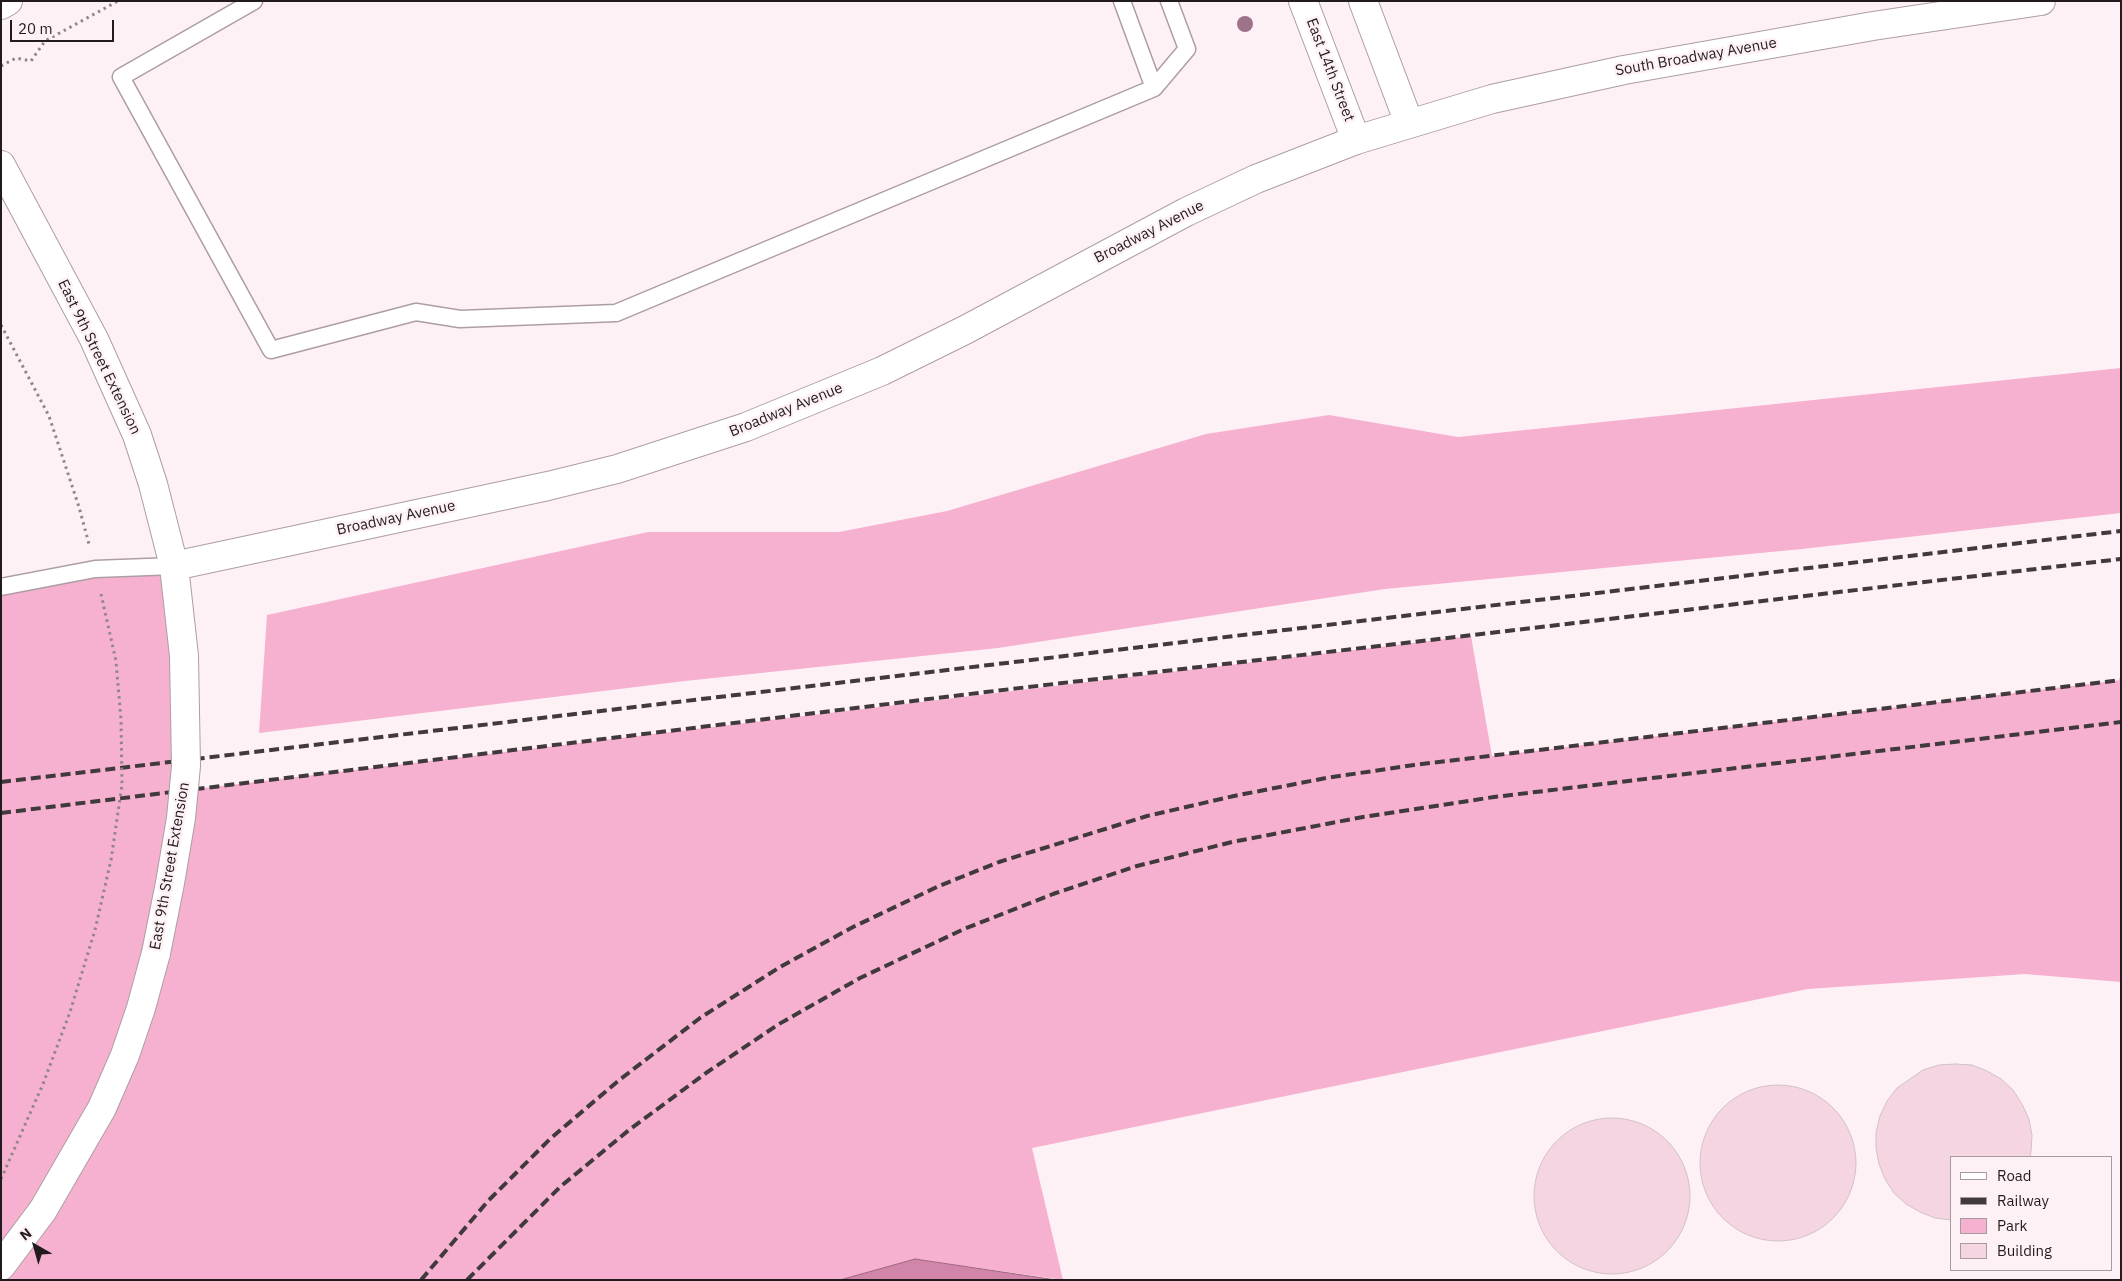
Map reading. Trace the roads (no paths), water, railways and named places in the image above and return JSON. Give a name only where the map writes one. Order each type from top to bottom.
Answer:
[{"type":"street","points":[[1,5],[8,1]]},
{"type":"street","name":"East 14th Street","points":[[1302,1],[1356,140]]},
{"type":"street","points":[[1362,1],[1410,123]]},
{"type":"street","name":"South Broadway Avenue","points":[[1356,140],[1492,99],[1624,70],[1872,26],[2041,1]]},
{"type":"street","name":"Broadway Avenue","points":[[174,566],[608,472],[684,449],[746,427],[882,371],[965,330],[1186,212],[1256,179],[1356,140]]},
{"type":"street","name":"East 9th Street Extension","points":[[1,164],[94,339],[137,435],[154,484],[174,566],[184,656],[186,766],[181,818],[156,953],[128,1045],[102,1108],[43,1210],[1,1266]]},
{"type":"lane","points":[[254,1],[121,77],[271,350],[416,312],[460,319],[616,314],[1154,88],[1187,49],[1169,1]]},
{"type":"lane","points":[[1122,1],[1154,88]]},
{"type":"lane","points":[[1,587],[95,569],[174,566]]},
{"type":"railway","points":[[1,782],[2121,531]]},
{"type":"railway","points":[[1,813],[986,692],[2121,559]]},
{"type":"railway","points":[[421,1280],[488,1201],[550,1139],[618,1081],[700,1018],[780,967],[853,927],[939,886],[999,862],[1147,816],[1326,778],[1414,765],[2121,680]]},
{"type":"railway","points":[[467,1280],[560,1187],[629,1130],[706,1073],[779,1024],[860,978],[964,929],[1053,894],[1137,866],[1232,842],[1363,817],[1494,797],[2121,722]]}]
